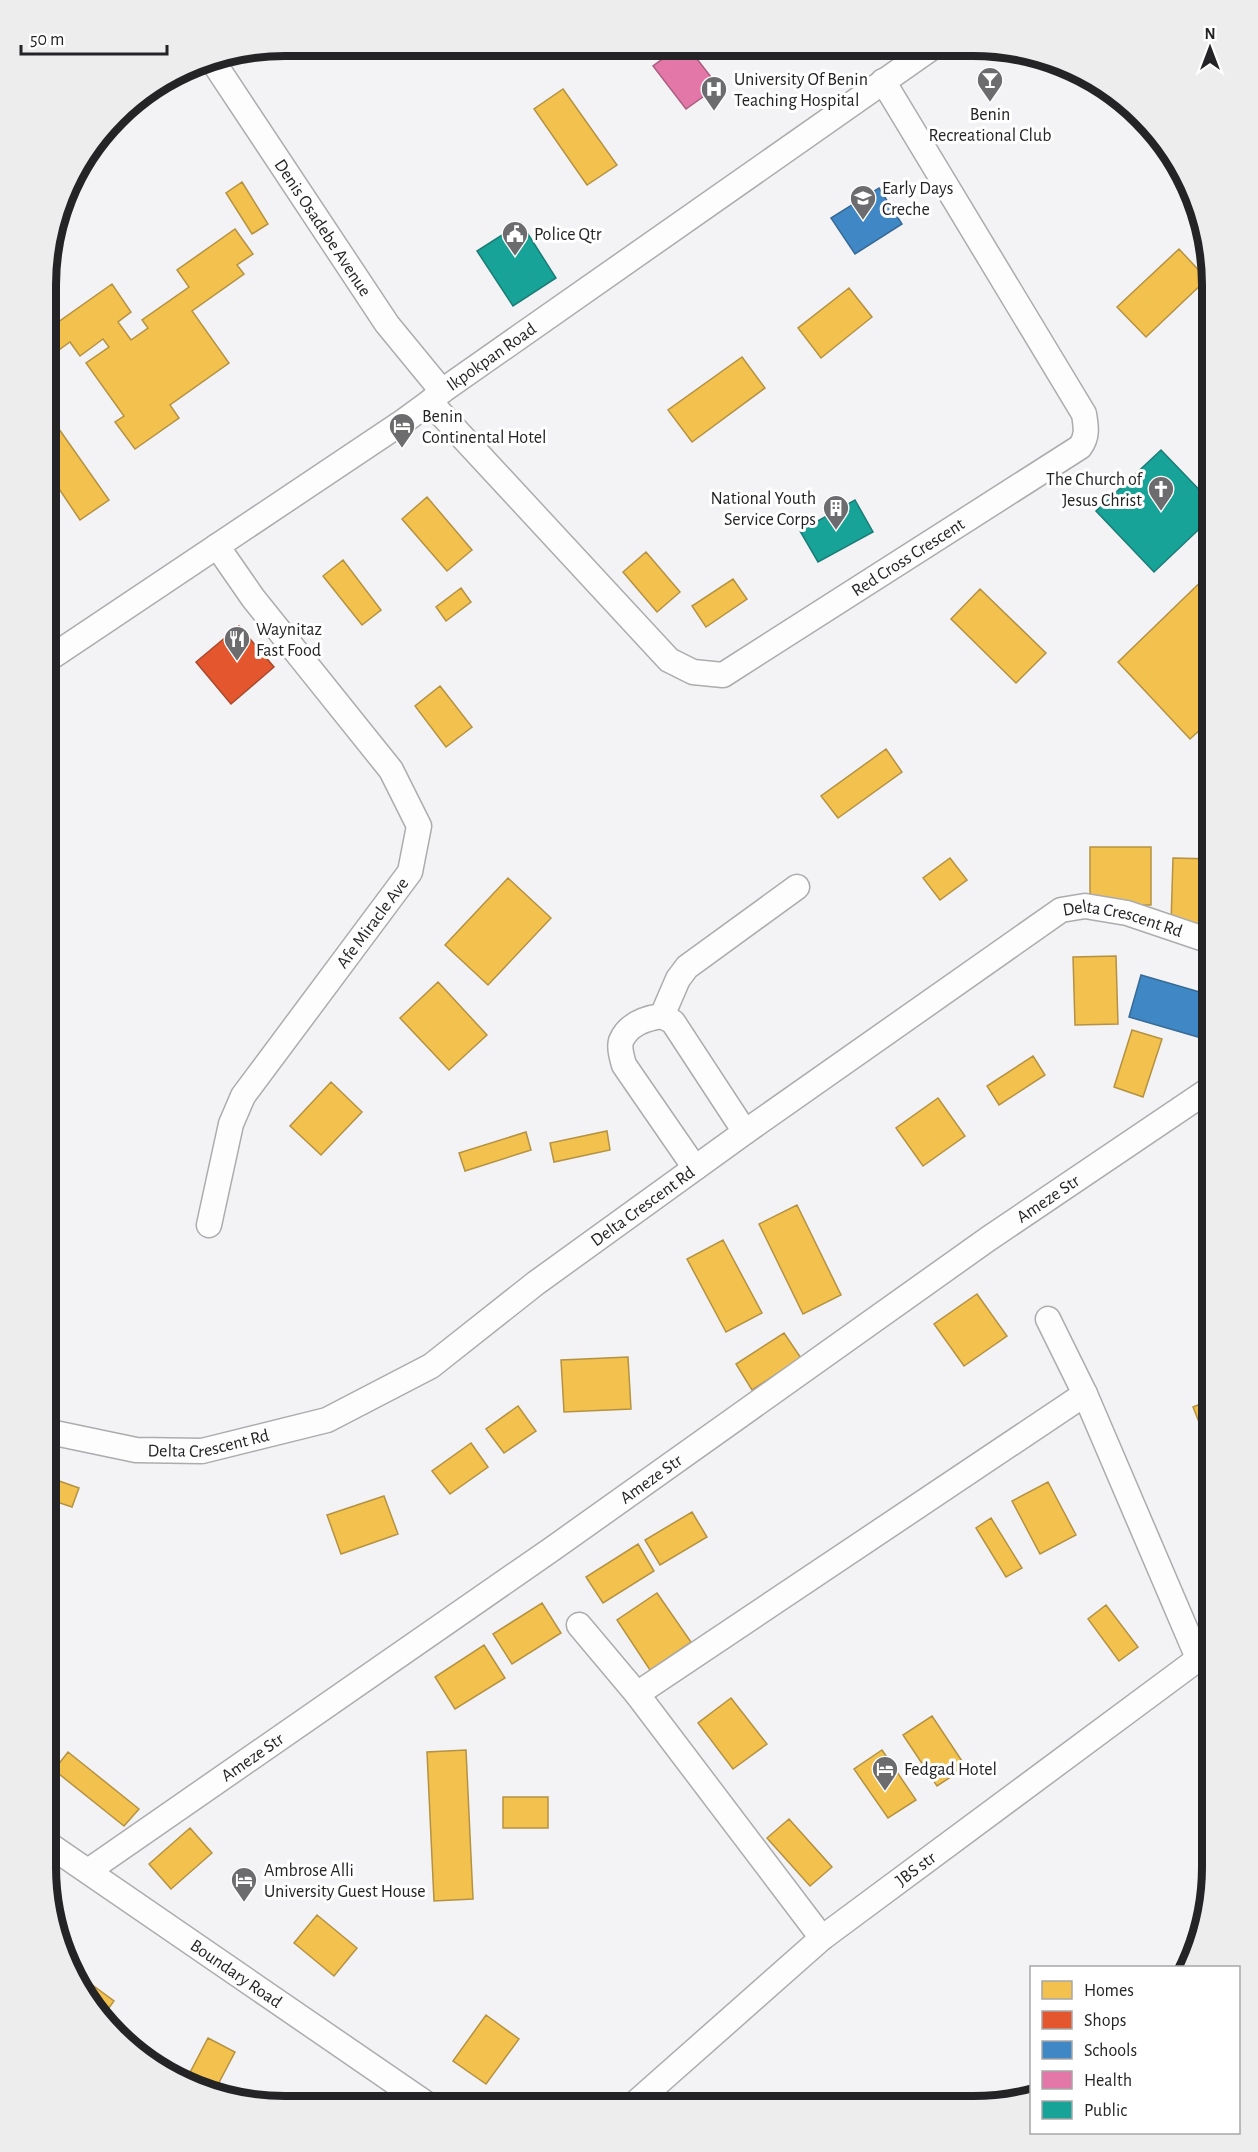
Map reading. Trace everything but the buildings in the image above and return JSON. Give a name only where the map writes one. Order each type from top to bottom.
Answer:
[{"type":"street","name":"Ikpokpan Road","points":[[56,653],[436,397],[920,56]]},
{"type":"street","name":"Denis Osadebe Avenue","points":[[216,66],[436,397]]},
{"type":"street","name":"Red Cross Crescent","points":[[436,397],[669,660],[693,672],[723,675],[1080,447],[1085,440],[1086,432],[1084,414],[883,81]]},
{"type":"street","name":"Afe Miracle Ave","points":[[209,1224],[231,1124],[243,1096],[410,872],[419,825],[391,770],[253,598],[217,546]]},
{"type":"street","points":[[745,1132],[668,1019],[678,979],[687,968],[797,887]]},
{"type":"street","name":"Delta Crescent Rd","points":[[56,1433],[136,1450],[202,1451],[327,1420],[431,1366],[536,1283],[745,1132],[1061,910],[1085,906],[1127,913],[1202,938]]},
{"type":"street","points":[[668,1019],[647,1018],[638,1023],[621,1041],[621,1052],[624,1065],[695,1168]]},
{"type":"street","name":"Ameze Str","points":[[88,1871],[555,1547],[988,1239],[1202,1094]]},
{"type":"street","points":[[1048,1319],[1202,1647]]},
{"type":"street","points":[[637,1694],[1085,1395]]},
{"type":"street","points":[[579,1625],[637,1694],[822,1938]]},
{"type":"street","name":"JBS str","points":[[643,2096],[822,1938],[1202,1655]]},
{"type":"street","name":"Boundary Road","points":[[56,1849],[415,2096]]},
{"type":"place","name":"Benin Recreational Club","points":[[990,103]]},
{"type":"place","name":"University Of Benin Teaching Hospital","points":[[714,112]]},
{"type":"place","name":"Early Days Creche","points":[[863,221]]},
{"type":"place","name":"Police Qtr","points":[[515,257]]},
{"type":"place","name":"Benin Continental Hotel","points":[[402,449]]},
{"type":"place","name":"The Church of Jesus Christ","points":[[1161,512]]},
{"type":"place","name":"National Youth Service Corps","points":[[836,531]]},
{"type":"place","name":"Waynitaz Fast Food","points":[[237,662]]},
{"type":"place","name":"Fedgad Hotel","points":[[885,1792]]},
{"type":"place","name":"Ambrose Alli University Guest House","points":[[244,1903]]}]
